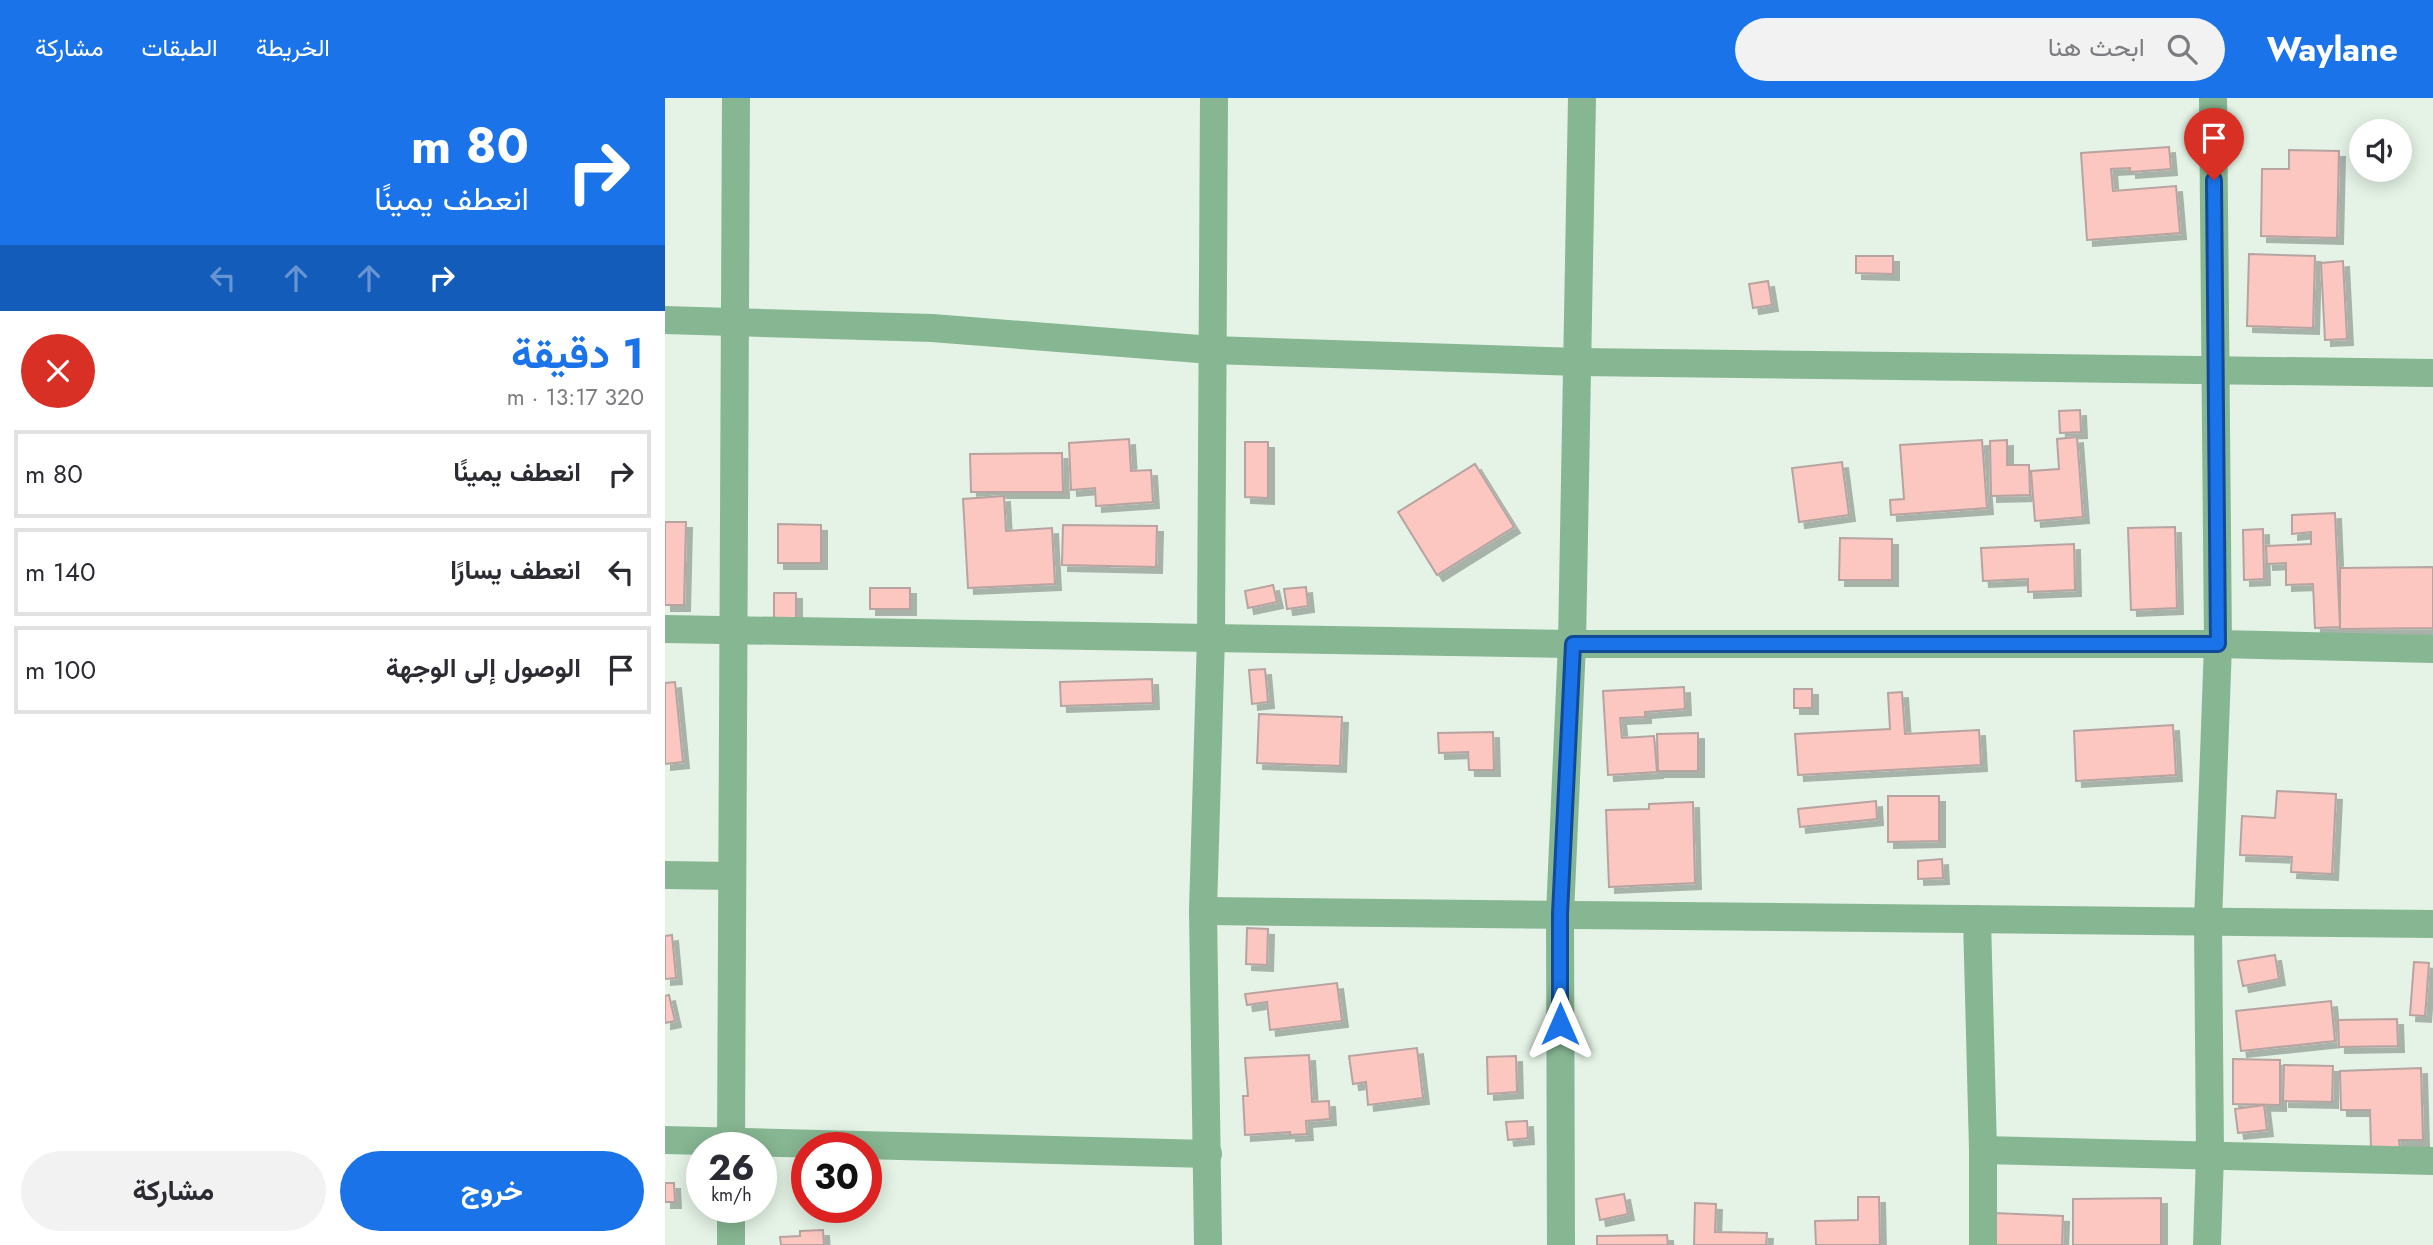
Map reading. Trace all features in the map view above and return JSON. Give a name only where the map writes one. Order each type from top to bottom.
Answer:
[{"type":"street","points":[[731,1132],[736,98]]},
{"type":"street","points":[[1207,1245],[1203,911],[1211,637],[1214,98]]},
{"type":"street","points":[[1561,1245],[1560,914],[1573,644],[1581,98]]},
{"type":"street","points":[[2207,1245],[2210,1155],[2208,922],[2218,644],[2213,98]]},
{"type":"street","points":[[665,320],[932,328],[1212,350],[1578,362],[2433,373]]},
{"type":"street","points":[[665,629],[1573,644],[2218,644],[2433,649]]},
{"type":"street","points":[[665,874],[732,876]]},
{"type":"street","points":[[1203,911],[2433,924]]},
{"type":"street","points":[[1977,919],[1983,1245]]},
{"type":"street","points":[[665,1140],[686,1142]]},
{"type":"street","points":[[777,1146],[1208,1154]]},
{"type":"street","points":[[1983,1150],[2433,1161]]},
{"type":"street","points":[[731,1223],[731,1245]]},
{"type":"building","points":[[2169,147],[2171,169],[2130,172],[2130,168],[2111,169],[2113,191],[2176,186],[2180,233],[2087,240],[2081,153]]},
{"type":"building","points":[[2289,150],[2339,151],[2337,238],[2261,236],[2262,169],[2289,169]]},
{"type":"building","points":[[2249,254],[2315,256],[2313,328],[2247,326]]},
{"type":"building","points":[[1856,256],[1893,256],[1893,274],[1856,273]]},
{"type":"building","points":[[2343,261],[2347,339],[2325,340],[2321,263]]},
{"type":"building","points":[[1768,281],[1772,305],[1753,308],[1749,284]]},
{"type":"building","points":[[2080,410],[2081,432],[2060,433],[2059,411]]},
{"type":"building","points":[[2077,437],[2083,517],[2035,521],[2031,471],[2059,469],[2057,439]]},
{"type":"building","points":[[1129,439],[1131,471],[1151,470],[1153,502],[1096,506],[1095,488],[1071,490],[1069,443]]},
{"type":"building","points":[[1982,440],[1987,508],[1891,515],[1890,500],[1904,499],[1900,445]]},
{"type":"building","points":[[2007,440],[2007,465],[2029,465],[2030,495],[1991,496],[1990,441]]},
{"type":"building","points":[[1245,442],[1268,442],[1268,498],[1245,497]]},
{"type":"building","points":[[1062,453],[1063,492],[971,492],[970,454]]},
{"type":"building","points":[[1842,462],[1849,515],[1799,522],[1792,468]]},
{"type":"building","points":[[1475,464],[1514,527],[1437,575],[1398,512]]},
{"type":"building","points":[[1004,496],[1006,531],[1052,528],[1055,584],[968,588],[963,499]]},
{"type":"building","points":[[2335,513],[2340,627],[2315,628],[2313,584],[2286,585],[2286,563],[2267,564],[2266,546],[2311,544],[2311,532],[2292,534],[2292,515]]},
{"type":"building","points":[[665,522],[686,522],[684,605],[665,605]]},
{"type":"building","points":[[778,524],[821,525],[821,563],[778,563]]},
{"type":"building","points":[[1063,525],[1157,526],[1156,567],[1062,565]]},
{"type":"building","points":[[2175,527],[2177,608],[2131,610],[2128,528]]},
{"type":"building","points":[[2263,529],[2264,579],[2244,580],[2243,530]]},
{"type":"building","points":[[1840,538],[1892,539],[1892,580],[1839,580]]},
{"type":"building","points":[[2074,544],[2075,590],[2028,592],[2028,579],[1983,581],[1981,548]]},
{"type":"building","points":[[2433,567],[2433,628],[2340,629],[2340,568]]},
{"type":"building","points":[[1273,585],[1277,602],[1248,608],[1245,591]]},
{"type":"building","points":[[1306,587],[1308,606],[1287,609],[1284,589]]},
{"type":"building","points":[[870,588],[910,588],[910,609],[870,609]]},
{"type":"building","points":[[774,593],[796,593],[796,626],[774,626]]},
{"type":"building","points":[[1265,669],[1268,702],[1252,704],[1249,670]]},
{"type":"building","points":[[1152,679],[1153,703],[1061,706],[1060,682]]},
{"type":"building","points":[[675,682],[683,762],[665,764],[665,683]]},
{"type":"building","points":[[1684,687],[1685,709],[1645,712],[1645,717],[1620,718],[1622,738],[1654,736],[1657,772],[1608,775],[1603,691]]},
{"type":"building","points":[[1794,689],[1812,689],[1812,708],[1794,708]]},
{"type":"building","points":[[1902,692],[1905,734],[1979,730],[1981,765],[1798,775],[1795,734],[1890,729],[1888,693]]},
{"type":"building","points":[[1259,714],[1342,717],[1340,766],[1257,763]]},
{"type":"building","points":[[2173,725],[2176,775],[2076,781],[2074,731]]},
{"type":"building","points":[[1493,732],[1494,770],[1469,770],[1468,752],[1439,753],[1438,733]]},
{"type":"building","points":[[1698,733],[1698,771],[1658,771],[1657,734]]},
{"type":"building","points":[[2277,791],[2336,794],[2332,874],[2291,872],[2292,857],[2240,855],[2242,816],[2275,818]]},
{"type":"building","points":[[1888,796],[1939,796],[1939,841],[1888,842]]},
{"type":"building","points":[[1876,801],[1877,819],[1800,827],[1798,809]]},
{"type":"building","points":[[1693,802],[1695,883],[1609,887],[1606,810],[1649,809],[1649,804]]},
{"type":"building","points":[[1942,859],[1943,878],[1918,879],[1918,861]]},
{"type":"building","points":[[1247,928],[1268,929],[1267,965],[1246,964]]},
{"type":"building","points":[[672,935],[676,978],[665,979],[665,936]]},
{"type":"building","points":[[2275,955],[2279,979],[2243,986],[2238,961]]},
{"type":"building","points":[[2414,962],[2429,963],[2425,1016],[2410,1015]]},
{"type":"building","points":[[1337,983],[1342,1021],[1270,1030],[1267,1002],[1247,1005],[1245,994]]},
{"type":"building","points":[[669,995],[675,1021],[665,1023],[665,996]]},
{"type":"building","points":[[2331,1001],[2335,1041],[2241,1051],[2236,1011]]},
{"type":"building","points":[[2397,1019],[2398,1046],[2339,1047],[2338,1020]]},
{"type":"building","points":[[1417,1048],[1423,1098],[1368,1105],[1366,1082],[1353,1084],[1349,1056]]},
{"type":"building","points":[[1309,1055],[1312,1102],[1329,1101],[1330,1119],[1306,1121],[1307,1134],[1290,1135],[1290,1132],[1245,1135],[1243,1096],[1248,1096],[1245,1058]]},
{"type":"building","points":[[1516,1056],[1517,1092],[1488,1094],[1487,1057]]},
{"type":"building","points":[[2233,1059],[2280,1060],[2280,1105],[2233,1104]]},
{"type":"building","points":[[2284,1065],[2333,1066],[2332,1102],[2283,1101]]},
{"type":"building","points":[[2421,1068],[2423,1140],[2399,1140],[2400,1149],[2371,1150],[2370,1110],[2341,1110],[2340,1071]]},
{"type":"building","points":[[2264,1105],[2267,1130],[2238,1133],[2235,1109]]},
{"type":"building","points":[[1527,1121],[1528,1138],[1508,1140],[1506,1122]]},
{"type":"building","points":[[665,1183],[674,1183],[675,1202],[665,1202]]},
{"type":"building","points":[[1624,1194],[1628,1214],[1600,1220],[1596,1199]]},
{"type":"building","points":[[1858,1197],[1879,1197],[1880,1245],[1816,1245],[1815,1221],[1858,1220]]},
{"type":"building","points":[[2161,1198],[2161,1245],[2073,1245],[2073,1199]]},
{"type":"building","points":[[1695,1203],[1716,1204],[1715,1232],[1767,1233],[1766,1245],[1694,1245]]},
{"type":"building","points":[[1994,1213],[2063,1216],[2062,1245],[1992,1245]]},
{"type":"building","points":[[823,1230],[824,1245],[781,1245],[780,1237],[800,1236],[800,1231]]},
{"type":"building","points":[[1667,1235],[1668,1245],[1597,1245],[1597,1236]]},
{"type":"route","points":[[1560,1024],[1560,914],[1573,644],[2218,644],[2214,180]]}]
